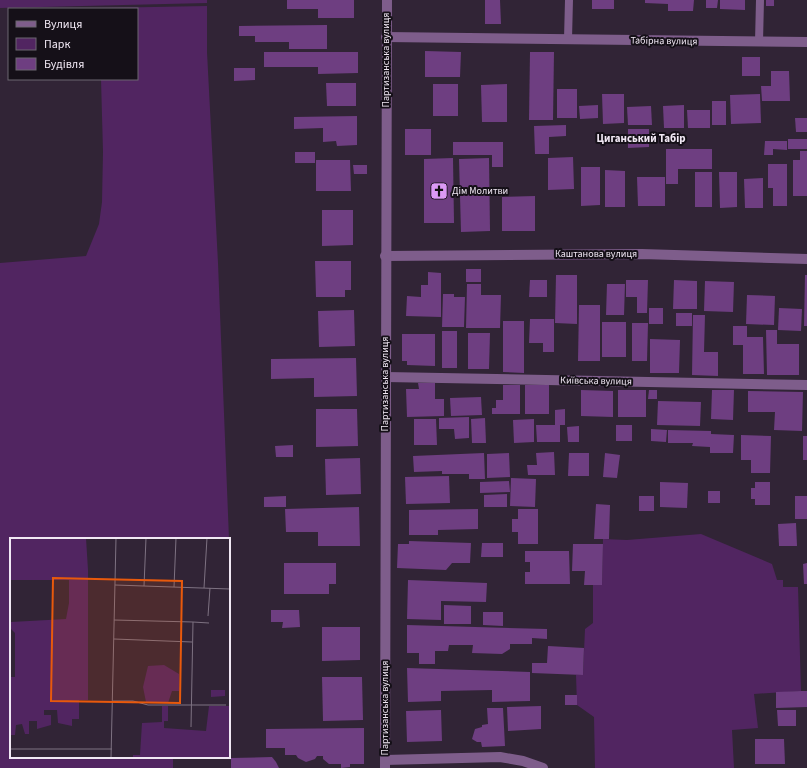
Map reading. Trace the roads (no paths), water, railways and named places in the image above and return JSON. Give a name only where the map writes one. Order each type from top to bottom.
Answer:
[{"type":"street","name":"Партизанська вулиця","points":[[385,764],[386,0]]},
{"type":"street","name":"Табірна вулиця","points":[[386,37],[807,42]]},
{"type":"street","name":"Каштанова вулиця","points":[[385,256],[629,254],[807,259]]},
{"type":"street","name":"Київська вулиця","points":[[386,377],[807,385]]},
{"type":"street","points":[[385,764],[500,757],[523,761],[542,768]]},
{"type":"lane","points":[[568,39],[569,0]]},
{"type":"lane","points":[[759,42],[760,0]]},
{"type":"place","name":"Дім Молитви","points":[[439,191]]},
{"type":"district","name":"Циганський Табір","points":[[641,138]]}]
